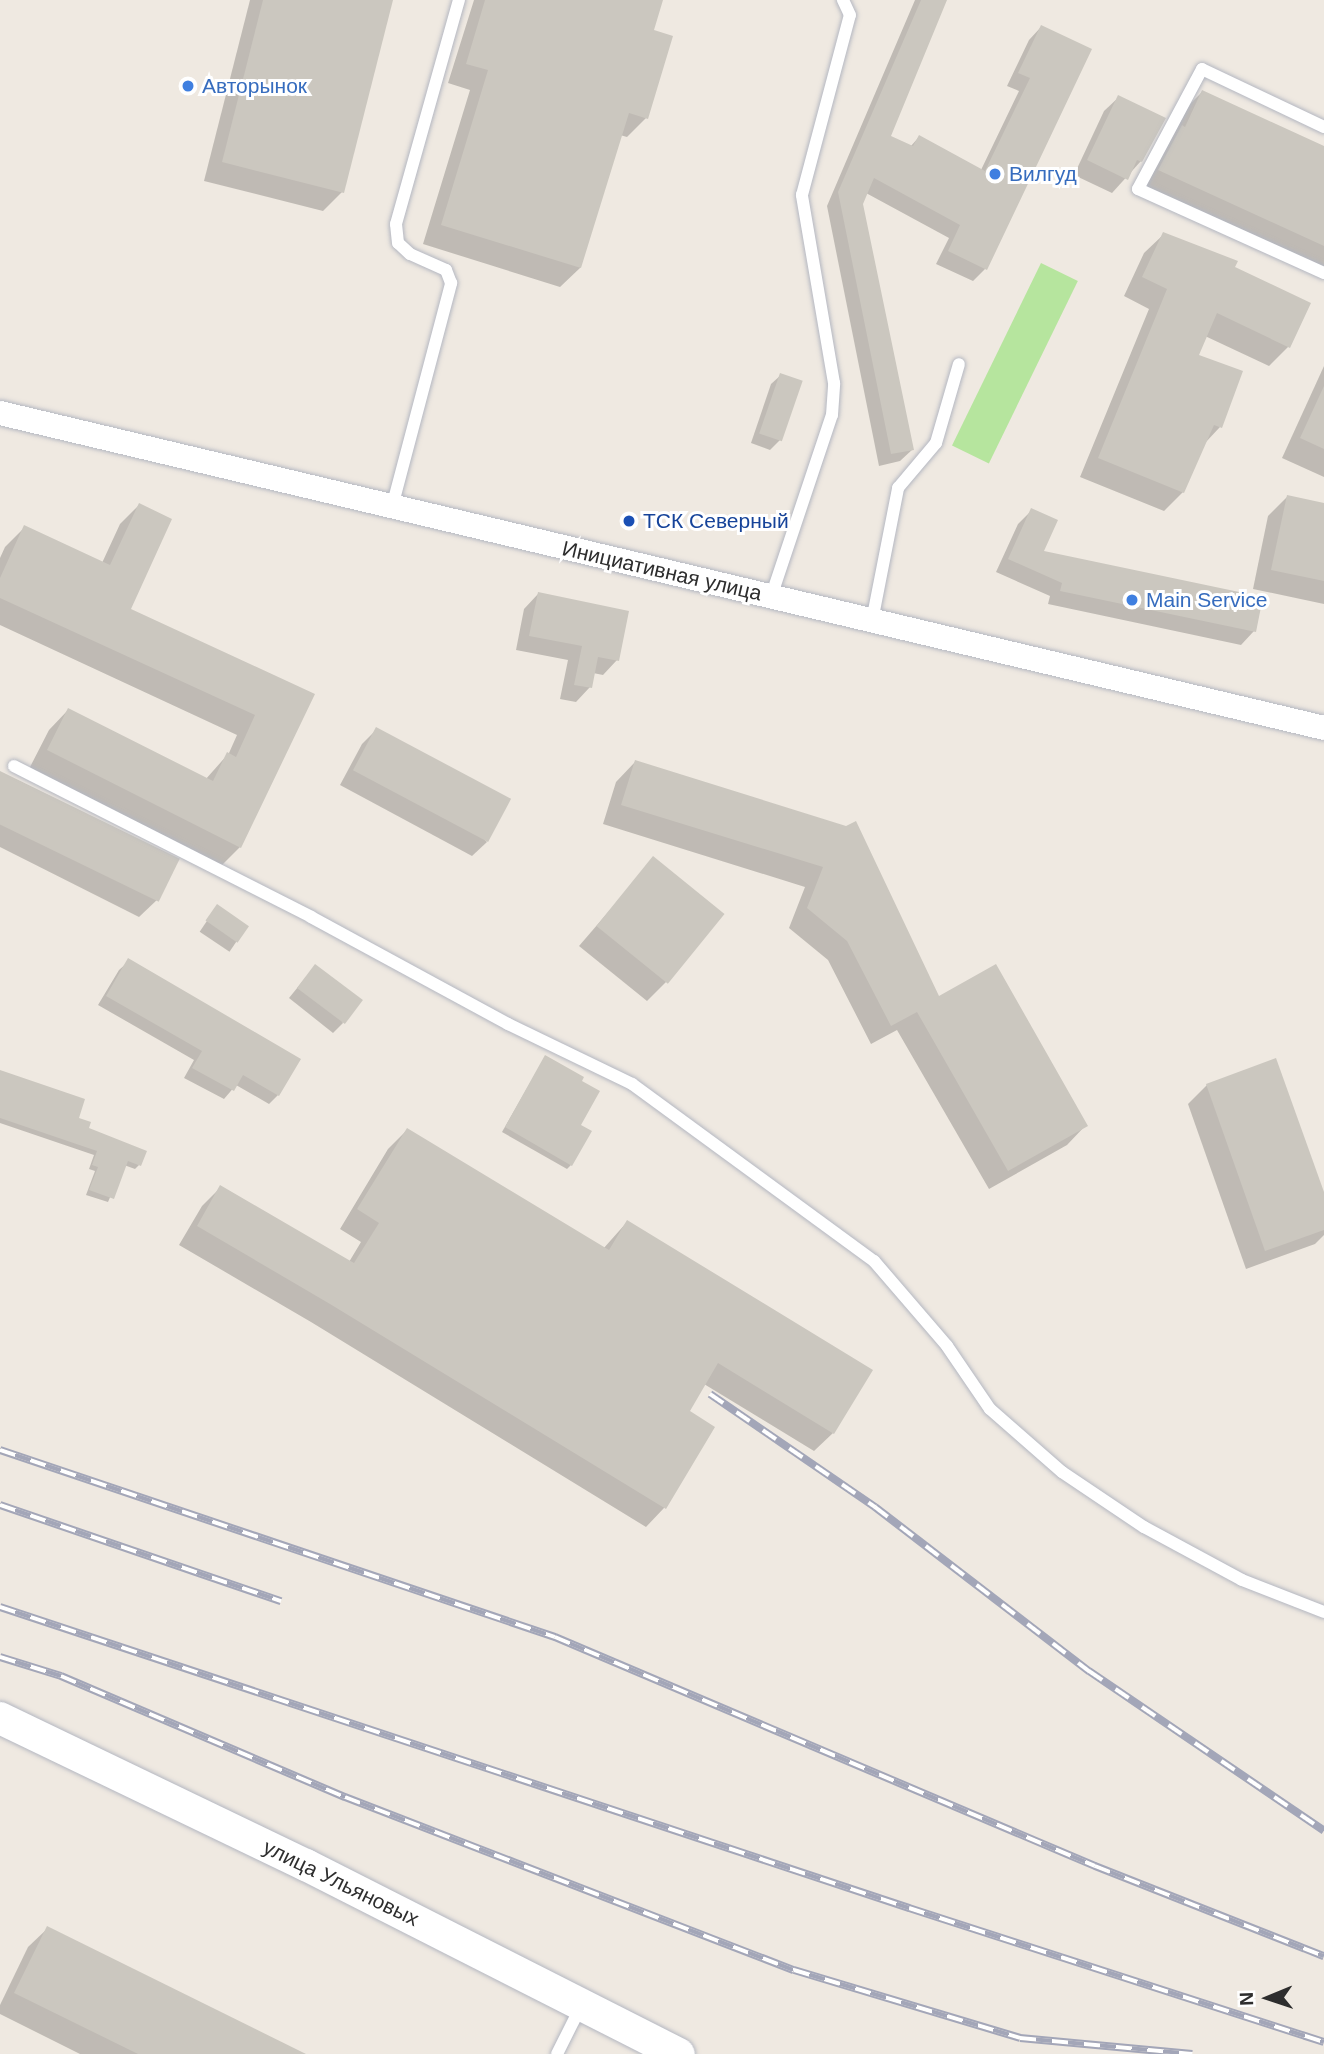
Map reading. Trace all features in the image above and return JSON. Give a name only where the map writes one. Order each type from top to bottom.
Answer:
[{"type":"street","name":"Инициативная улица","points":[[0,413],[1324,728]]},
{"type":"street","name":"улица Ульяновых","points":[[0,1718],[306,1865],[679,2054]]},
{"type":"lane","points":[[392,507],[452,283],[446,270],[410,254],[398,243],[396,224],[459,0]]},
{"type":"lane","points":[[771,597],[832,415],[834,383],[802,195],[850,15],[843,0]]},
{"type":"lane","points":[[1324,127],[1202,69],[1138,189],[1324,273]]},
{"type":"lane","points":[[872,621],[898,488],[936,443],[959,364]]},
{"type":"lane","points":[[14,766],[311,917],[508,1024],[632,1084],[874,1261],[947,1346],[990,1409],[1062,1472],[1144,1527],[1242,1580],[1324,1612]]},
{"type":"lane","points":[[557,2054],[582,2004]]},
{"type":"green space","points":[[1041,263],[1078,281],[989,463],[952,445]]},
{"type":"building","points":[[263,0],[393,0],[344,193],[222,162]]},
{"type":"building","points":[[485,0],[663,0],[654,30],[673,36],[648,119],[629,113],[581,268],[441,225],[488,70],[466,64]]},
{"type":"building","points":[[921,0],[947,0],[891,136],[913,146],[919,135],[985,171],[1030,78],[1018,73],[1041,25],[1092,49],[987,270],[948,251],[960,225],[874,178],[863,204],[914,450],[891,454],[838,192]]},
{"type":"building","points":[[1202,90],[1324,146],[1324,246],[1158,170],[1182,125],[1185,127]]},
{"type":"building","points":[[1118,95],[1166,118],[1142,162],[1137,160],[1128,180],[1087,160]]},
{"type":"building","points":[[1163,232],[1238,261],[1235,267],[1311,303],[1290,348],[1217,313],[1199,355],[1243,371],[1222,428],[1214,425],[1184,493],[1098,458],[1167,289],[1142,277]]},
{"type":"building","points":[[780,373],[803,381],[782,441],[759,434]]},
{"type":"building","points":[[1324,386],[1324,449],[1300,438]]},
{"type":"building","points":[[1287,495],[1324,503],[1324,581],[1271,570]]},
{"type":"building","points":[[139,503],[172,519],[131,609],[315,694],[241,848],[47,750],[68,708],[213,781],[227,752],[236,757],[255,715],[0,598],[0,578],[24,525],[110,565]]},
{"type":"building","points":[[1031,508],[1058,520],[1044,551],[1263,597],[1256,632],[1060,591],[1062,583],[1008,559]]},
{"type":"building","points":[[538,592],[629,611],[619,661],[598,657],[592,688],[574,685],[582,646],[529,636]]},
{"type":"building","points":[[376,727],[511,799],[488,842],[353,770]]},
{"type":"building","points":[[635,760],[846,826],[856,821],[939,996],[996,964],[1088,1126],[1008,1171],[917,1012],[891,1026],[847,941],[807,908],[823,867],[621,805]]},
{"type":"building","points":[[0,771],[180,859],[159,902],[0,824]]},
{"type":"building","points":[[653,856],[724,914],[668,984],[596,926]]},
{"type":"building","points":[[217,904],[249,926],[237,943],[206,920]]},
{"type":"building","points":[[128,958],[301,1059],[279,1096],[243,1075],[234,1091],[192,1068],[202,1051],[106,996]]},
{"type":"building","points":[[315,964],[363,1000],[345,1024],[297,988]]},
{"type":"building","points":[[545,1055],[584,1077],[582,1081],[600,1091],[581,1125],[592,1131],[572,1166],[505,1127]]},
{"type":"building","points":[[1276,1058],[1324,1192],[1324,1230],[1265,1251],[1206,1084]]},
{"type":"building","points":[[0,1070],[85,1099],[79,1118],[91,1122],[89,1128],[147,1151],[141,1166],[128,1161],[114,1199],[89,1190],[98,1167],[92,1165],[97,1151],[0,1118]]},
{"type":"building","points":[[407,1128],[609,1250],[627,1220],[873,1370],[834,1434],[718,1363],[690,1411],[715,1427],[666,1509],[197,1226],[220,1185],[354,1263],[379,1223],[357,1209]]},
{"type":"building","points":[[47,1926],[306,2054],[138,2054],[14,1993]]},
{"type":"railway","points":[[710,1394],[875,1507],[1089,1671],[1324,1831]]},
{"type":"railway","points":[[0,1450],[555,1637],[1095,1866],[1324,1956]]},
{"type":"railway","points":[[0,1505],[281,1601]]},
{"type":"railway","points":[[0,1607],[909,1908],[1324,2042]]},
{"type":"railway","points":[[0,1657],[61,1676],[345,1797],[794,1970],[1020,2038],[1192,2054]]},
{"type":"place","name":"Авторынок","points":[[188,86]]},
{"type":"place","name":"Вилгуд","points":[[995,174]]},
{"type":"place","name":"ТСК Северный","points":[[629,521]]},
{"type":"place","name":"Main Service","points":[[1132,600]]}]
